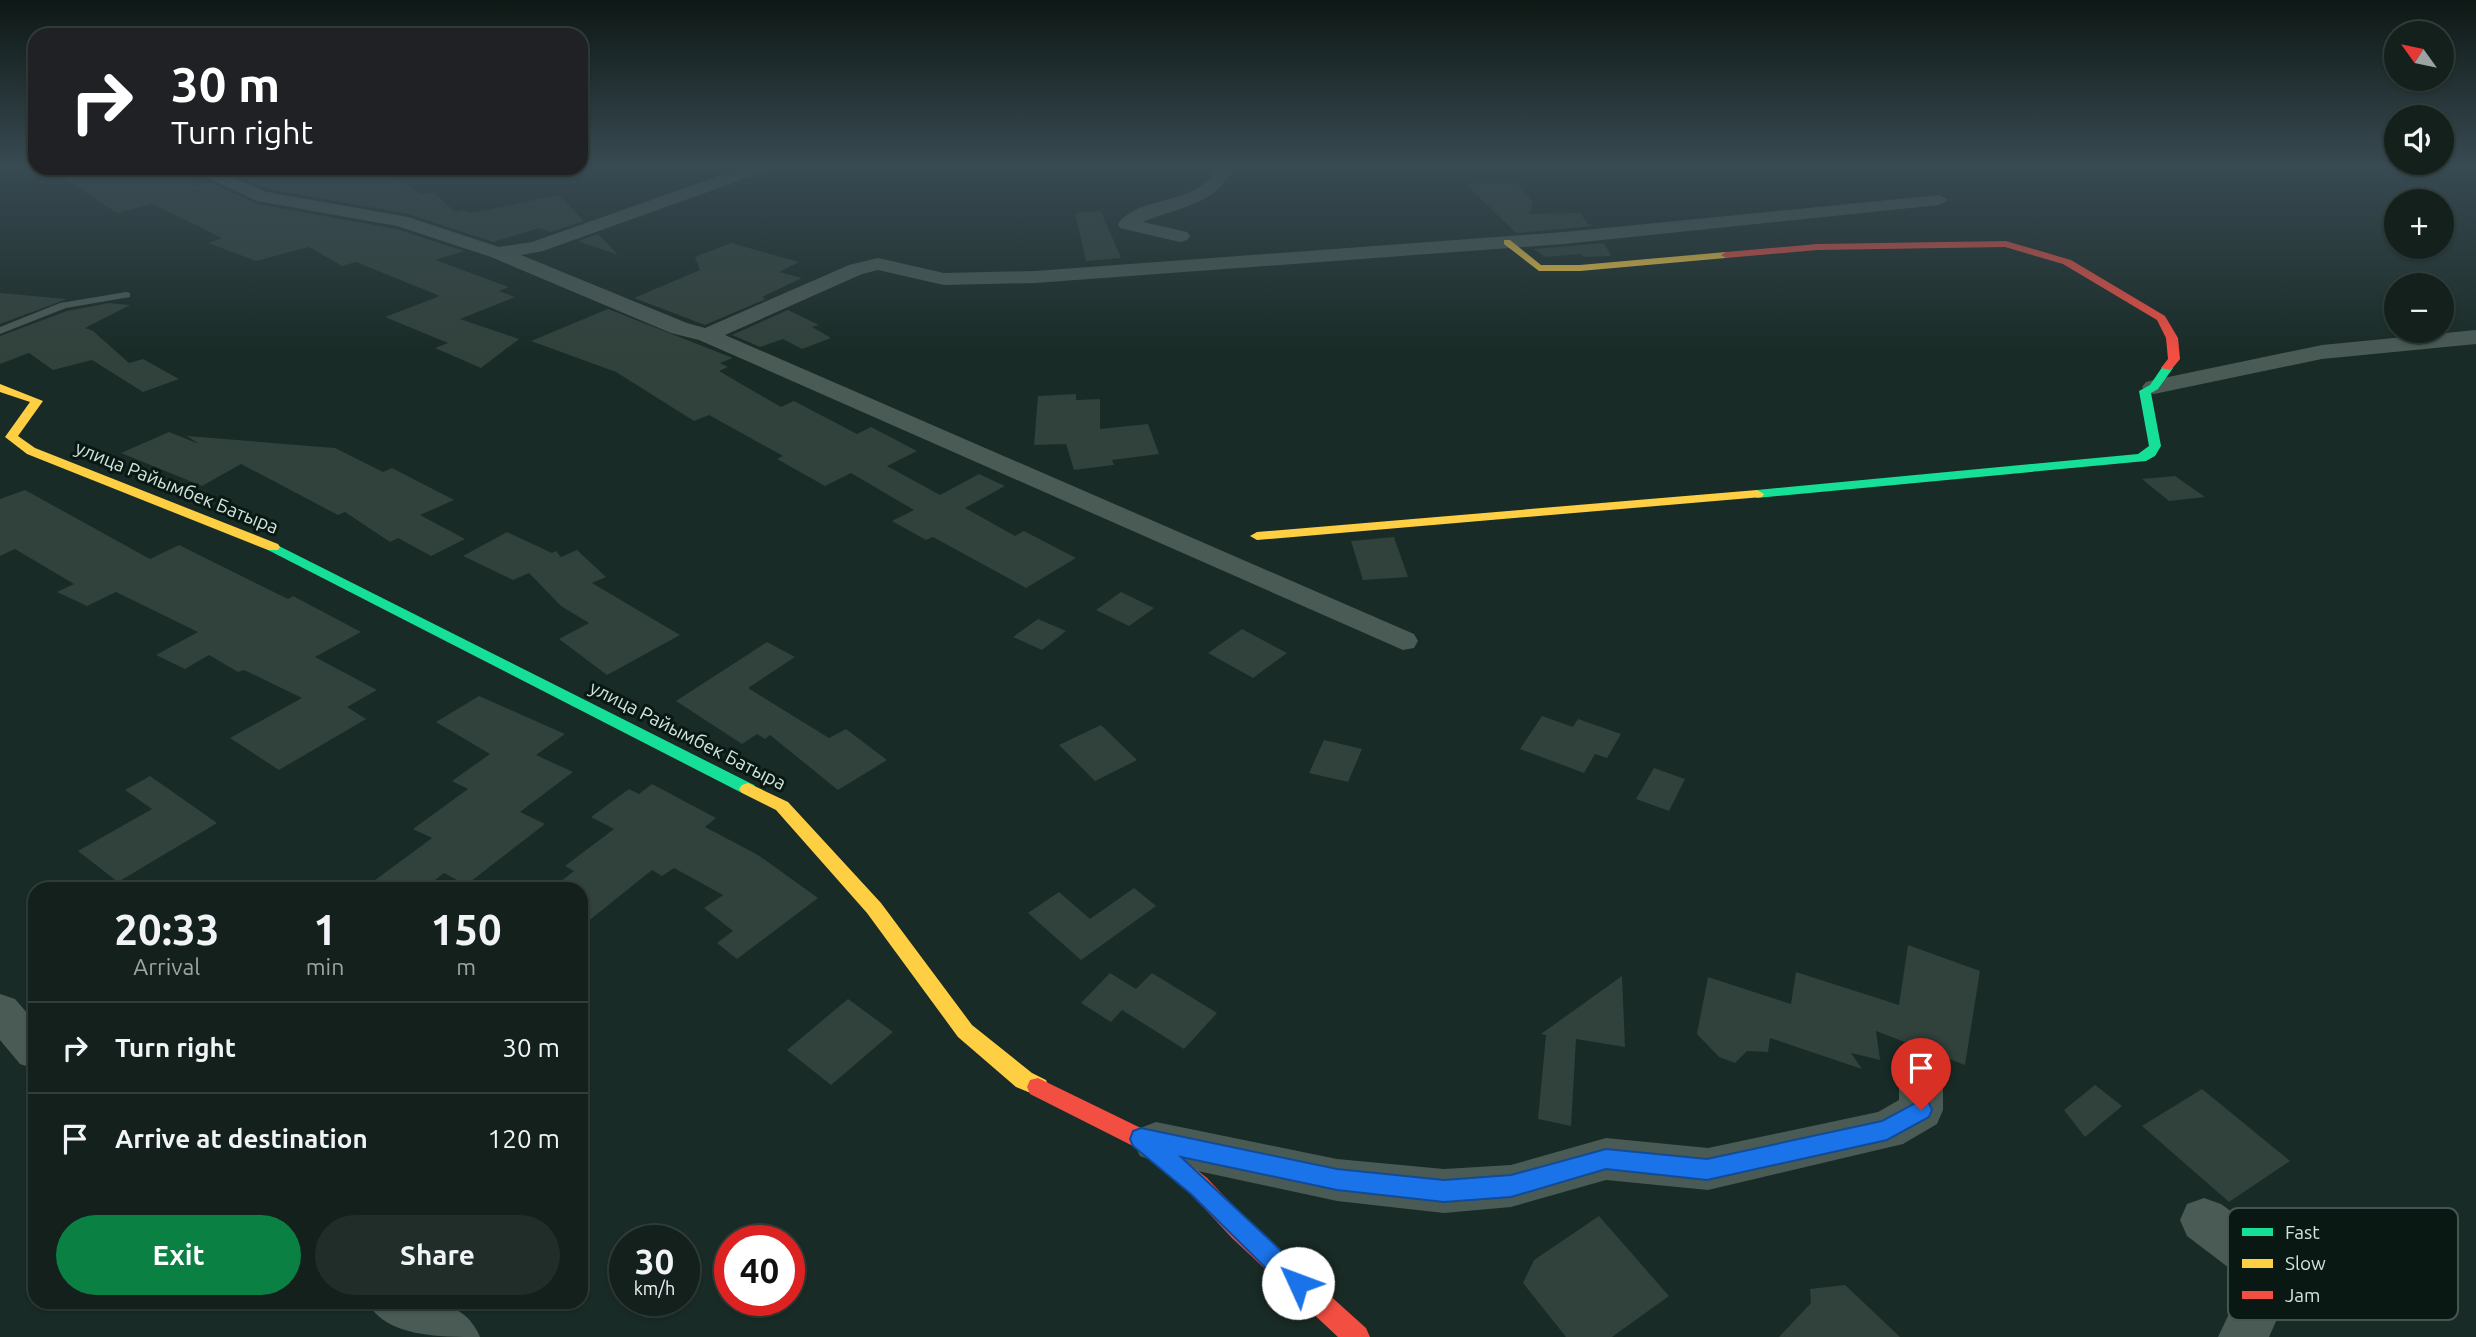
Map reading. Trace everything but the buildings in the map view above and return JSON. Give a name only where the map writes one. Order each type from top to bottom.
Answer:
[{"type":"street","points":[[423,228],[498,253],[679,328],[707,335],[1403,642]]},
{"type":"street","points":[[498,253],[536,247],[588,228]]},
{"type":"street","points":[[1146,228],[1180,236]]},
{"type":"street","points":[[707,335],[856,269],[878,264],[944,279],[967,280],[1507,242],[1647,228]]},
{"type":"street","points":[[1507,242],[1539,268],[1817,247],[2006,244],[2067,262],[2161,318],[2172,338],[2174,359],[2154,387]]},
{"type":"street","points":[[1257,536],[1929,479],[2141,458],[2151,453],[2155,446],[2145,391],[2154,387],[2322,352],[2476,337]]},
{"type":"street","name":"улица Райымбек Батыра","points":[[0,388],[37,401],[11,437],[31,451],[282,551],[782,806],[874,908],[965,1031],[1024,1080],[1141,1139],[1199,1186],[1240,1230],[1357,1337]]},
{"type":"street","points":[[0,1011],[28,1043]]},
{"type":"street","points":[[1141,1139],[1337,1180],[1444,1191],[1497,1187],[1606,1159],[1707,1170],[1887,1130],[1921,1110],[1921,1084]]},
{"type":"street","points":[[2204,1220],[2228,1238]]},
{"type":"street","points":[[405,1309],[455,1337]]},
{"type":"street","points":[[2243,1337],[2251,1320]]},
{"type":"lane","points":[[0,331],[64,305],[126,295]]},
{"type":"traffic: fast","points":[[1757,494],[2141,458],[2151,453],[2155,446],[2145,391],[2154,387],[2167,368]]},
{"type":"traffic: fast","points":[[273,547],[748,789]]},
{"type":"traffic: slow","points":[[1507,242],[1539,268],[1580,268],[1726,255]]},
{"type":"traffic: slow","points":[[0,388],[37,401],[11,437],[31,451],[273,547]]},
{"type":"traffic: slow","points":[[1257,536],[1757,494]]},
{"type":"traffic: slow","points":[[748,789],[782,806],[874,908],[965,1031],[1024,1080],[1038,1087]]},
{"type":"traffic: jam","points":[[1726,255],[1817,247],[2006,244],[2067,262],[2161,318],[2172,338],[2174,359],[2167,368]]},
{"type":"traffic: jam","points":[[1038,1087],[1141,1139],[1199,1186],[1240,1230],[1357,1337]]},
{"type":"route","points":[[1298,1283],[1240,1230],[1199,1186],[1141,1139],[1337,1180],[1444,1191],[1511,1186],[1606,1159],[1707,1170],[1887,1130],[1921,1110]]}]
